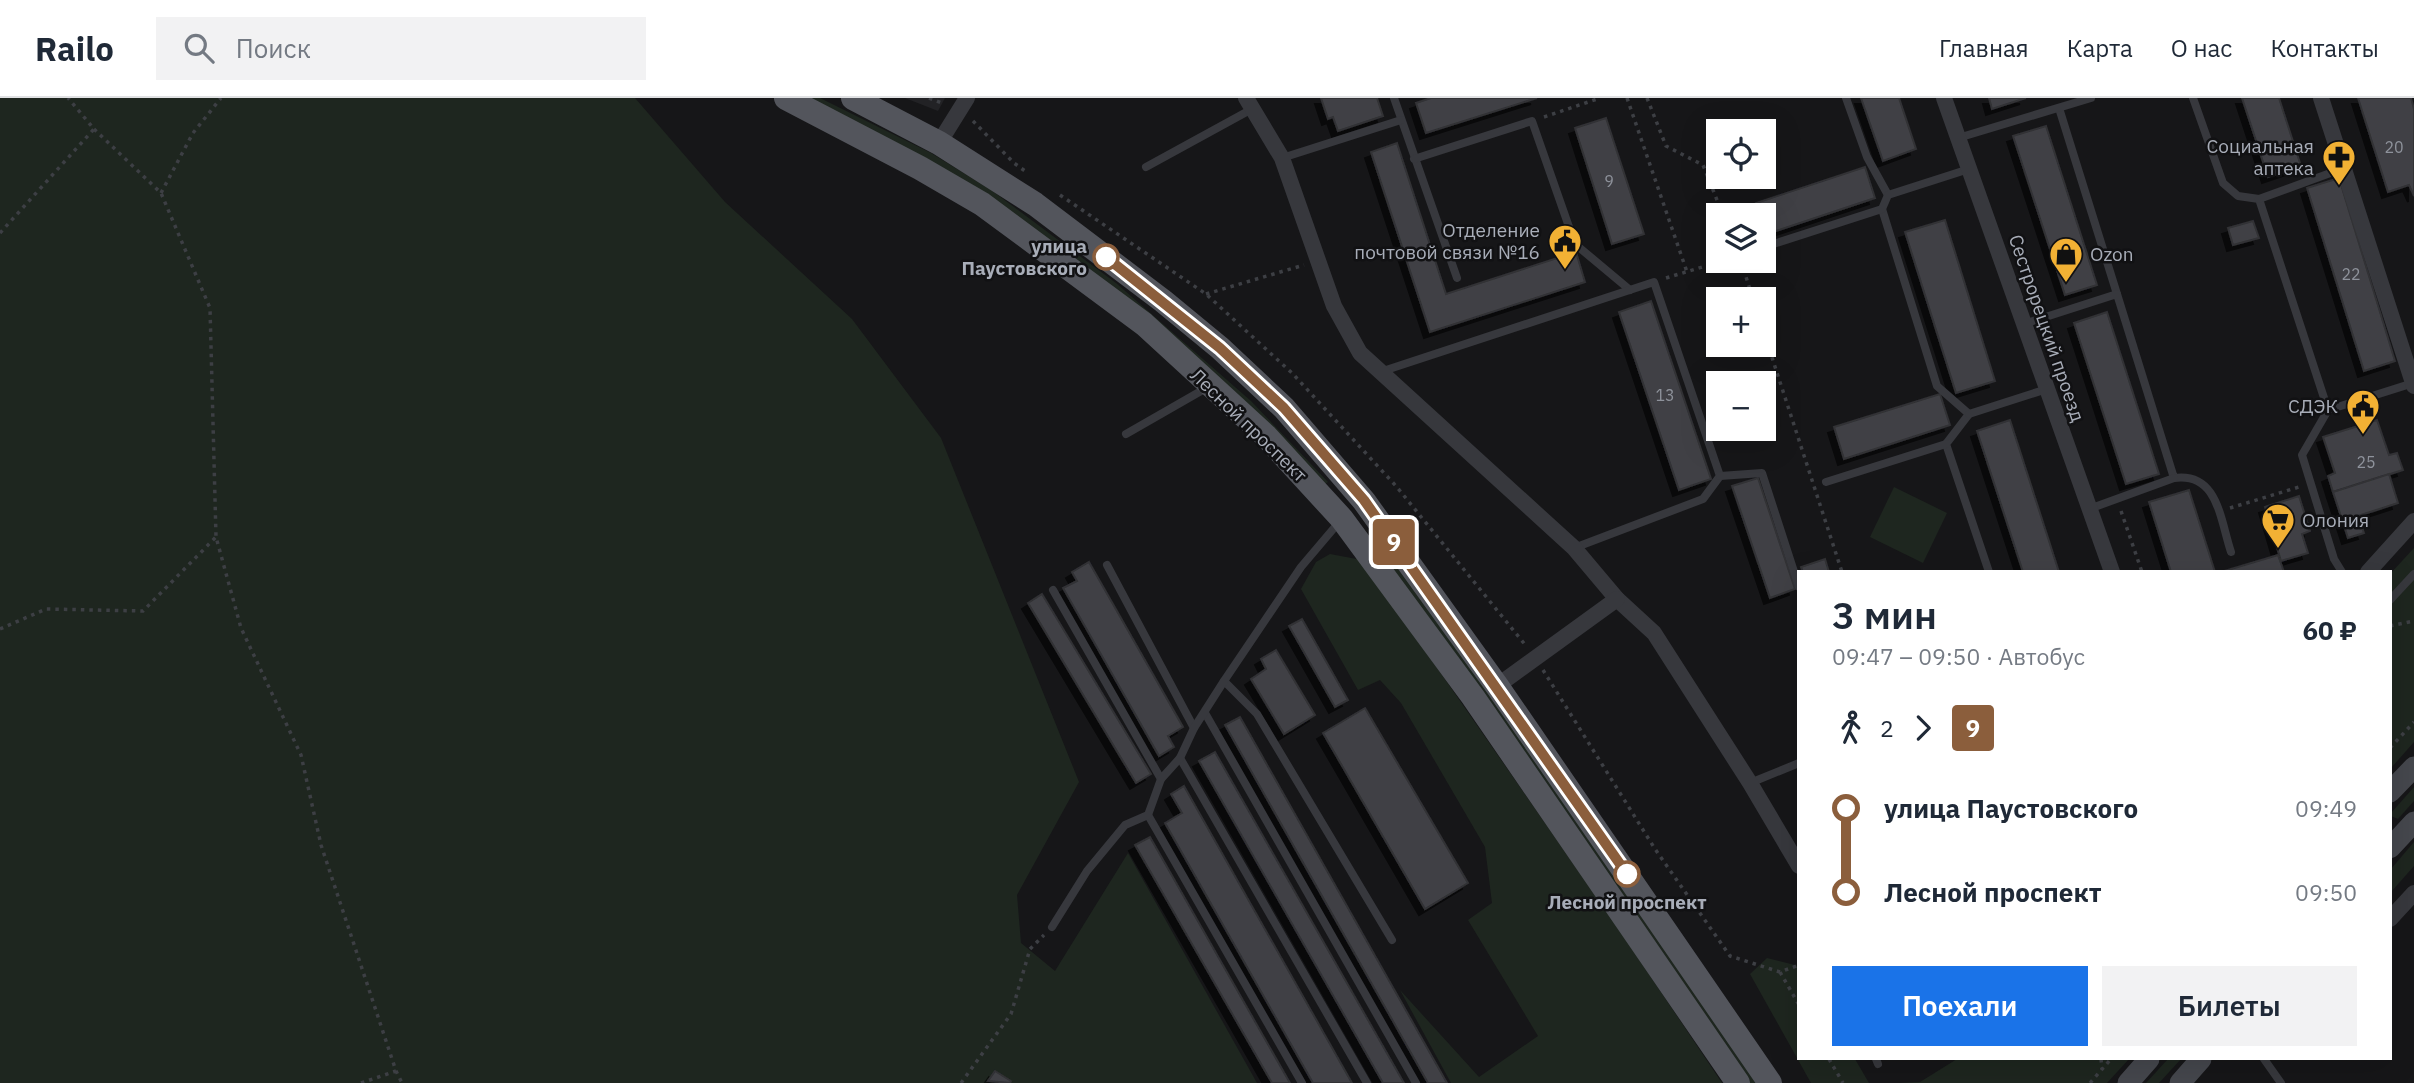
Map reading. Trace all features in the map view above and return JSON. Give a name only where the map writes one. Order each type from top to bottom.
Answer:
[{"type":"main road","name":"Лесной проспект","points":[[786,98],[920,168],[982,204],[1144,324],[1266,436],[1342,519],[1473,697],[1738,1083]]},
{"type":"main road","name":"Лесной проспект","points":[[853,98],[939,143],[1035,204],[1163,301],[1220,348],[1284,408],[1364,500],[1497,686],[1770,1083]]},
{"type":"main road","points":[[1342,519],[1364,500]]},
{"type":"street","points":[[939,143],[967,98]]},
{"type":"street","name":"Сестрорецкий проезд","points":[[1944,98],[2111,570]]},
{"type":"street","points":[[2321,98],[2413,385]]},
{"type":"street","points":[[1249,104],[1282,158],[1334,306],[1360,353],[1574,548],[1617,599],[1654,633],[1797,863]]},
{"type":"street","points":[[2370,570],[2414,522]]},
{"type":"street","points":[[1497,686],[1617,599]]},
{"type":"street","points":[[2392,790],[2414,766]]},
{"type":"street","points":[[2392,846],[2414,822]]},
{"type":"street","points":[[2392,917],[2414,892]]},
{"type":"street","points":[[2128,1083],[2149,1060]]},
{"type":"street","points":[[2180,1083],[2200,1060]]},
{"type":"lane","points":[[1394,98],[1457,278]]},
{"type":"lane","points":[[1846,98],[1867,158],[1888,195]]},
{"type":"lane","points":[[1958,138],[2091,98]]},
{"type":"lane","points":[[2193,98],[2223,183],[2238,196],[2259,199],[2344,168]]},
{"type":"lane","points":[[1146,167],[1249,104]]},
{"type":"lane","points":[[2059,108],[2174,478]]},
{"type":"lane","points":[[1282,158],[1401,120]]},
{"type":"lane","points":[[1414,159],[1532,121],[1575,244],[1630,290]]},
{"type":"lane","points":[[1969,169],[1888,195],[1882,209],[1937,386],[1969,414]]},
{"type":"lane","points":[[2259,199],[2328,410]]},
{"type":"lane","points":[[1776,243],[1882,209]]},
{"type":"lane","points":[[1380,372],[1654,282],[1720,476]]},
{"type":"lane","points":[[2024,324],[2116,294]]},
{"type":"lane","points":[[2341,570],[2334,559],[2302,455],[2328,410],[2413,385]]},
{"type":"lane","points":[[1126,435],[1210,386]]},
{"type":"lane","points":[[1826,482],[1946,444],[1969,414],[2047,388]]},
{"type":"lane","points":[[1946,444],[1988,570]]},
{"type":"lane","points":[[1574,548],[1703,499],[1720,476],[1762,473],[1797,581]]},
{"type":"lane","points":[[2089,509],[2174,478],[2187,476],[2200,481],[2211,490],[2231,552]]},
{"type":"lane","points":[[1052,927],[1087,871],[1125,825],[1148,815],[1161,779],[1180,758],[1194,728],[1224,681],[1301,566],[1342,519]]},
{"type":"lane","points":[[1107,565],[1194,728]]},
{"type":"lane","points":[[2392,598],[2414,574]]},
{"type":"lane","points":[[1053,590],[1161,779]]},
{"type":"lane","points":[[1224,681],[1257,713],[1392,940]]},
{"type":"lane","points":[[1205,713],[1416,1083]]},
{"type":"lane","points":[[1180,758],[1367,1083]]},
{"type":"lane","points":[[1749,783],[1797,763]]},
{"type":"lane","points":[[1148,815],[1302,1083]]},
{"type":"lane","points":[[2265,1060],[2281,1083]]},
{"type":"path","points":[[68,98],[94,129],[161,194],[210,308],[216,537],[241,628],[301,755],[321,845],[402,1083]]},
{"type":"path","points":[[161,194],[192,133],[221,98]]},
{"type":"path","points":[[929,98],[942,103]]},
{"type":"path","points":[[1532,121],[1600,98]]},
{"type":"path","points":[[1627,98],[1688,272]]},
{"type":"path","points":[[1647,98],[1667,146],[1703,165],[1718,203]]},
{"type":"path","points":[[971,119],[1014,163]]},
{"type":"path","points":[[0,233],[94,129]]},
{"type":"path","points":[[1206,294],[1317,261]]},
{"type":"path","points":[[1654,282],[1706,266]]},
{"type":"path","points":[[1772,357],[1841,570]]},
{"type":"path","points":[[2218,511],[2310,484]]},
{"type":"path","points":[[2117,499],[2140,570]]},
{"type":"path","points":[[0,629],[46,609],[143,611],[216,537]]},
{"type":"path","points":[[2392,626],[2414,621]]},
{"type":"path","points":[[2392,746],[2414,722]]},
{"type":"path","points":[[961,1083],[1012,1014],[1030,949],[1052,927]]},
{"type":"path","points":[[1797,966],[1780,972],[1797,1002]]},
{"type":"path","points":[[1830,1060],[1843,1083]]},
{"type":"path","points":[[2102,1060],[2102,1069]]},
{"type":"path","points":[[2090,1083],[2110,1060]]},
{"type":"path","points":[[361,1083],[396,1071]]},
{"type":"shaded area","points":[[0,98],[635,98],[725,202],[852,319],[941,438],[1079,782],[1017,895],[1021,943],[1055,971],[1128,853],[1257,1083],[0,1083]]},
{"type":"shaded area","points":[[807,98],[820,98],[931,153],[991,190],[1116,283],[1251,401],[1328,482],[1324,485],[1119,293]]},
{"type":"shaded area","points":[[905,98],[945,98],[938,111]]},
{"type":"shaded area","points":[[1894,487],[1947,513],[1923,563],[1870,537]]},
{"type":"shaded area","points":[[1375,535],[1479,678],[1757,1083],[1747,1083],[1370,542]]},
{"type":"shaded area","points":[[2414,548],[2414,742],[2392,767],[2392,572]]},
{"type":"shaded area","points":[[1330,554],[1362,560],[1618,928],[1722,1083],[1451,1083],[1400,990],[1479,1077],[1538,1036],[1468,920],[1492,903],[1485,847],[1401,703],[1380,680],[1358,690],[1301,589],[1316,562]]},
{"type":"shaded area","points":[[2414,787],[2414,801],[2398,819],[2392,816],[2392,812]]},
{"type":"shaded area","points":[[2414,842],[2414,866],[2392,891],[2392,868]]},
{"type":"shaded area","points":[[1767,958],[1797,966],[1797,1058],[1750,974]]},
{"type":"shaded area","points":[[1798,1060],[1856,1060],[1869,1083],[1811,1083]]},
{"type":"shaded area","points":[[1955,1060],[2128,1060],[2107,1083],[1899,1083],[1920,1082]]},
{"type":"shaded area","points":[[2167,1060],[2180,1060],[2159,1083],[2146,1083]]},
{"type":"building","points":[[1321,98],[1377,98],[1383,116],[1338,131],[1333,117],[1328,119]]},
{"type":"building","points":[[1431,98],[1537,98],[1426,133],[1416,103]]},
{"type":"building","points":[[1861,98],[1899,98],[1916,149],[1883,161]]},
{"type":"building","points":[[1989,98],[2026,98],[1992,109]]},
{"type":"building","points":[[2242,98],[2279,98],[2301,166],[2268,177]]},
{"type":"building","points":[[2358,98],[2411,98],[2414,109],[2414,196],[2409,185],[2388,192]]},
{"type":"building","points":[[1606,118],[1644,234],[1612,244],[1575,128]]},
{"type":"building","points":[[2046,126],[2097,285],[2065,295],[2013,136]]},
{"type":"building","points":[[1397,143],[1446,294],[1576,252],[1585,282],[1430,332],[1371,152]]},
{"type":"building","points":[[1865,167],[1875,198],[1776,231],[1776,203],[1756,203]]},
{"type":"building","points":[[2339,178],[2395,361],[2364,371],[2307,188]]},
{"type":"building","points":[[1945,220],[1995,381],[1956,393],[1905,232]]},
{"type":"building","points":[[2253,221],[2259,238],[2233,245],[2228,228]]},
{"type":"building","points":[[1651,301],[1711,479],[1679,490],[1619,312]]},
{"type":"building","points":[[2107,312],[2159,474],[2126,484],[2074,323]]},
{"type":"building","points":[[1940,394],[1950,425],[1844,459],[1834,427]]},
{"type":"building","points":[[2010,420],[2058,570],[2022,570],[1977,431]]},
{"type":"building","points":[[2377,420],[2389,455],[2397,453],[2403,470],[2333,492],[2328,476],[2335,473],[2323,437]]},
{"type":"building","points":[[2389,474],[2398,503],[2358,516],[2364,533],[2348,538],[2333,492]]},
{"type":"building","points":[[1758,478],[1795,589],[1770,598],[1732,486]]},
{"type":"building","points":[[2189,490],[2214,570],[2170,570],[2149,502]]},
{"type":"building","points":[[2299,496],[2310,531],[2302,534],[2308,553],[2281,561],[2265,507]]},
{"type":"building","points":[[2278,555],[2283,570],[2228,570]]},
{"type":"building","points":[[1825,559],[1828,570],[1802,570],[1801,567]]},
{"type":"building","points":[[1089,562],[1183,727],[1168,736],[1174,747],[1159,756],[1063,588],[1077,581],[1072,572]]},
{"type":"building","points":[[1042,594],[1151,774],[1136,783],[1028,603]]},
{"type":"building","points":[[1302,619],[1348,700],[1335,707],[1289,626]]},
{"type":"building","points":[[1276,650],[1315,715],[1284,734],[1251,679],[1266,669],[1261,659]]},
{"type":"building","points":[[1365,708],[1468,883],[1425,909],[1323,733]]},
{"type":"building","points":[[1240,717],[1447,1083],[1428,1083],[1225,725]]},
{"type":"building","points":[[1215,752],[1404,1083],[1383,1083],[1199,761]]},
{"type":"building","points":[[1184,786],[1352,1083],[1313,1083],[1165,823],[1182,813],[1171,794]]},
{"type":"building","points":[[1150,837],[1290,1083],[1272,1083],[1135,845]]},
{"type":"building","points":[[995,1071],[1011,1081],[1010,1083],[988,1081]]},
{"type":"bus line","name":"9","points":[[1106,257],[1220,348],[1284,408],[1364,500],[1627,874]]},
{"type":"place","name":"Социальная аптека","points":[[2339,187]]},
{"type":"place","name":"улица Паустовского","points":[[1106,257]]},
{"type":"place","name":"Отделение почтовой связи №16","points":[[1565,271]]},
{"type":"place","name":"Ozon","points":[[2066,284]]},
{"type":"place","name":"СДЭК","points":[[2363,436]]},
{"type":"place","name":"Олония","points":[[2278,550]]},
{"type":"place","name":"Лесной проспект","points":[[1627,874]]}]
